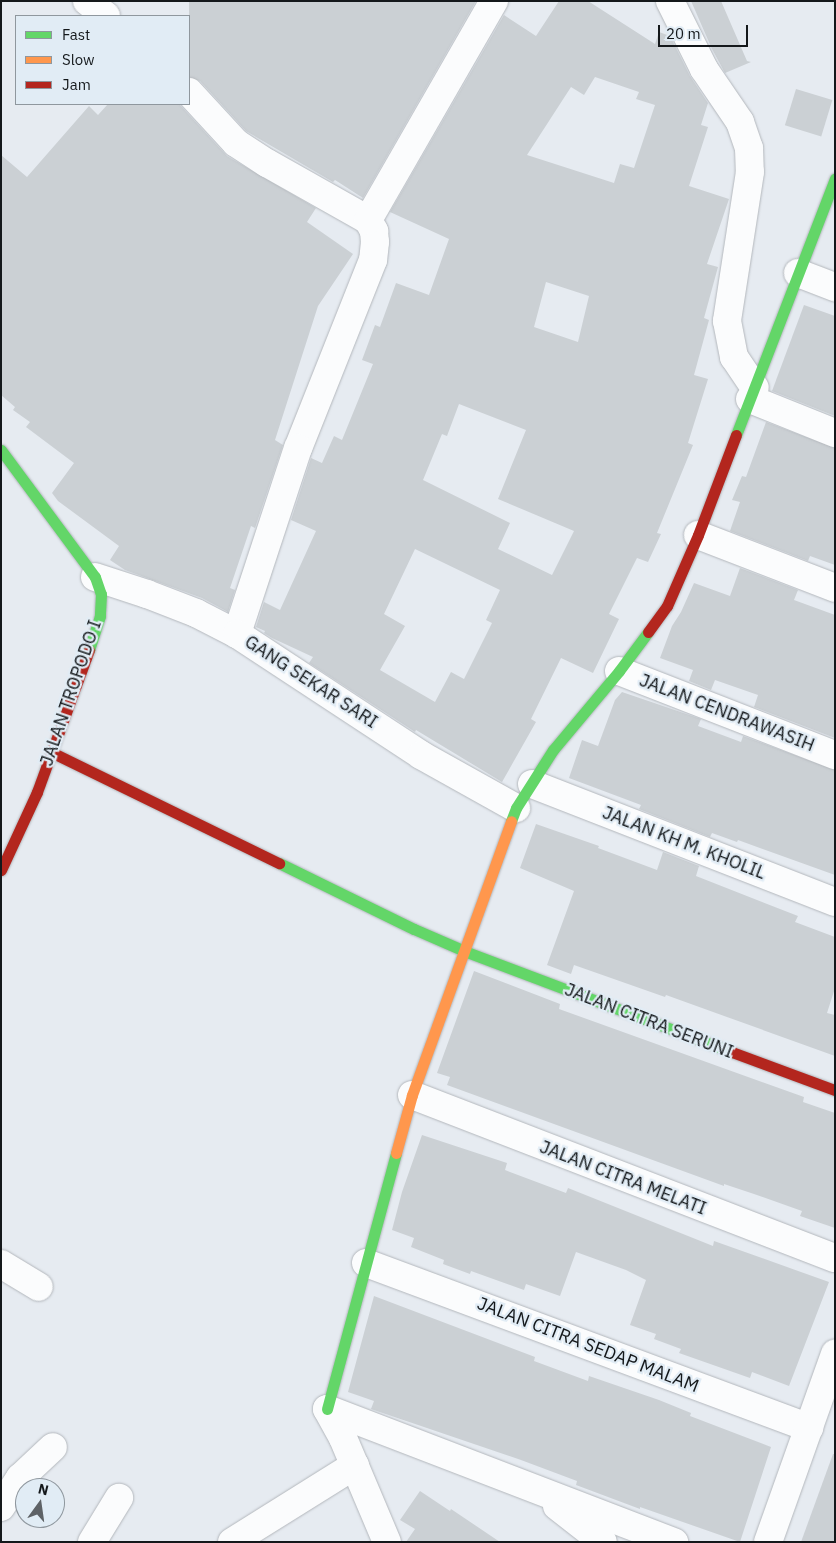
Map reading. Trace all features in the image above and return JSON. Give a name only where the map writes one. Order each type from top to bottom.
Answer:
[{"type":"street","points":[[87,1],[105,15]]},
{"type":"street","points":[[368,220],[494,1]]},
{"type":"street","points":[[670,1],[704,69],[740,122],[749,148],[750,172],[727,321],[734,357],[753,396],[835,433]]},
{"type":"street","points":[[190,93],[236,143],[267,163],[368,220],[374,232],[375,242],[373,260],[298,448],[237,634]]},
{"type":"street","points":[[387,1542],[355,1465],[327,1409],[412,1095],[516,808],[553,750],[619,671],[667,606],[698,535],[753,396],[835,178]]},
{"type":"street","points":[[798,273],[835,287]]},
{"type":"street","name":"JALAN TROPODO I","points":[[1,450],[95,578],[101,594],[100,616],[37,792],[1,870]]},
{"type":"street","points":[[698,535],[835,588]]},
{"type":"street","name":"GANG SEKAR SARI","points":[[95,578],[147,594],[196,613],[237,634],[420,755],[516,808]]},
{"type":"street","name":"JALAN CENDRAWASIH","points":[[619,671],[835,755]]},
{"type":"street","name":"JALAN CITRA SERUNI","points":[[51,752],[414,929],[464,951],[835,1090]]},
{"type":"street","name":"JALAN KH M. KHOLIL","points":[[532,784],[835,902]]},
{"type":"street","name":"JALAN CITRA MELATI","points":[[412,1095],[835,1258]]},
{"type":"street","name":"JALAN CITRA SEDAP MALAM","points":[[366,1263],[809,1428]]},
{"type":"street","points":[[1,1264],[39,1287]]},
{"type":"street","points":[[768,1542],[835,1354]]},
{"type":"street","points":[[327,1409],[674,1542]]},
{"type":"street","points":[[1,1507],[20,1478],[53,1447]]},
{"type":"street","points":[[232,1542],[355,1465]]},
{"type":"street","points":[[534,1488],[603,1542]]},
{"type":"street","points":[[92,1542],[119,1498]]},
{"type":"building","points":[[189,1],[476,1],[363,198],[335,180],[333,182],[246,131],[200,81],[190,77]]},
{"type":"building","points":[[559,1],[588,1],[655,44],[659,32],[670,36],[690,76],[708,103],[701,125],[708,127],[689,186],[729,199],[707,264],[718,267],[704,318],[709,320],[694,375],[708,379],[688,443],[693,445],[657,533],[661,534],[648,562],[637,558],[609,614],[619,619],[593,673],[561,658],[531,719],[536,722],[502,782],[416,730],[415,732],[309,663],[313,657],[272,638],[264,633],[265,631],[256,627],[264,602],[280,610],[316,531],[291,520],[311,458],[322,463],[334,436],[342,440],[373,364],[362,360],[375,325],[380,327],[396,283],[429,295],[449,239],[390,212],[504,15],[536,36]],"holes":[[[595,77],[639,92],[636,99],[655,105],[634,168],[620,164],[614,183],[527,155],[571,87],[584,95]],[[546,282],[589,296],[578,342],[534,327]],[[459,404],[526,430],[498,499],[574,531],[552,575],[498,549],[510,523],[423,480],[442,434],[447,436]],[[415,549],[500,590],[486,620],[492,623],[464,679],[451,672],[435,702],[380,670],[405,626],[384,614]]]},
{"type":"building","points":[[691,1],[721,1],[747,61],[751,62],[725,73],[712,49]]},
{"type":"building","points":[[796,89],[832,100],[821,136],[785,125]]},
{"type":"building","points":[[107,105],[180,105],[227,156],[316,208],[307,222],[353,254],[318,306],[275,440],[283,445],[255,528],[251,526],[230,588],[235,590],[228,612],[202,598],[125,570],[110,560],[119,546],[58,501],[52,493],[74,463],[26,427],[30,422],[13,410],[15,407],[1,395],[1,155],[27,177],[89,106],[98,115]]},
{"type":"building","points":[[804,305],[835,316],[835,416],[772,391]]},
{"type":"building","points":[[766,422],[835,448],[835,565],[810,556],[808,561],[730,531],[740,502],[732,500],[742,476],[746,477]]},
{"type":"building","points":[[740,568],[798,590],[794,600],[835,615],[835,738],[754,707],[758,695],[715,680],[711,690],[689,681],[693,670],[660,658],[672,626],[681,612],[694,583],[730,596]]},
{"type":"building","points":[[622,692],[701,719],[698,726],[741,742],[743,736],[835,770],[835,875],[738,840],[737,842],[712,833],[710,837],[639,809],[641,805],[569,778],[582,740],[598,746],[615,700]]},
{"type":"building","points":[[536,824],[599,846],[598,848],[657,870],[663,852],[699,866],[696,876],[798,916],[795,922],[835,937],[835,988],[827,1013],[835,1015],[835,1056],[666,995],[665,997],[574,965],[571,974],[547,965],[574,891],[520,868]]},
{"type":"building","points":[[474,971],[560,1004],[559,1009],[804,1097],[803,1102],[835,1113],[835,1228],[800,1216],[802,1211],[724,1184],[724,1186],[447,1085],[450,1077],[437,1073]]},
{"type":"building","points":[[422,1135],[507,1163],[505,1170],[566,1193],[568,1188],[713,1246],[714,1241],[829,1282],[789,1386],[752,1372],[750,1378],[679,1353],[681,1349],[654,1339],[656,1334],[630,1325],[646,1280],[626,1270],[576,1252],[560,1296],[526,1284],[524,1290],[471,1271],[470,1274],[443,1264],[444,1260],[411,1247],[414,1238],[392,1230],[402,1192]]},
{"type":"building","points":[[374,1296],[535,1357],[534,1361],[588,1381],[589,1376],[659,1400],[691,1413],[690,1416],[771,1447],[740,1542],[640,1507],[640,1509],[576,1485],[577,1481],[521,1460],[371,1409],[374,1401],[348,1392]]},
{"type":"building","points":[[833,1454],[835,1454],[835,1542],[801,1542]]},
{"type":"building","points":[[420,1491],[500,1542],[406,1542],[415,1529],[400,1520]]},
{"type":"traffic: fast","points":[[736,435],[835,178]]},
{"type":"traffic: fast","points":[[1,450],[95,577],[101,594],[100,616],[89,650]]},
{"type":"traffic: fast","points":[[511,821],[516,808],[553,750],[619,671],[648,632]]},
{"type":"traffic: fast","points":[[279,863],[414,929],[467,952],[732,1052]]},
{"type":"traffic: fast","points":[[327,1409],[396,1153]]},
{"type":"traffic: slow","points":[[396,1153],[412,1095],[511,821]]},
{"type":"traffic: jam","points":[[648,632],[667,606],[698,535],[736,435]]},
{"type":"traffic: jam","points":[[1,870],[37,792],[89,650]]},
{"type":"traffic: jam","points":[[51,752],[279,863]]},
{"type":"traffic: jam","points":[[732,1052],[835,1090]]}]
